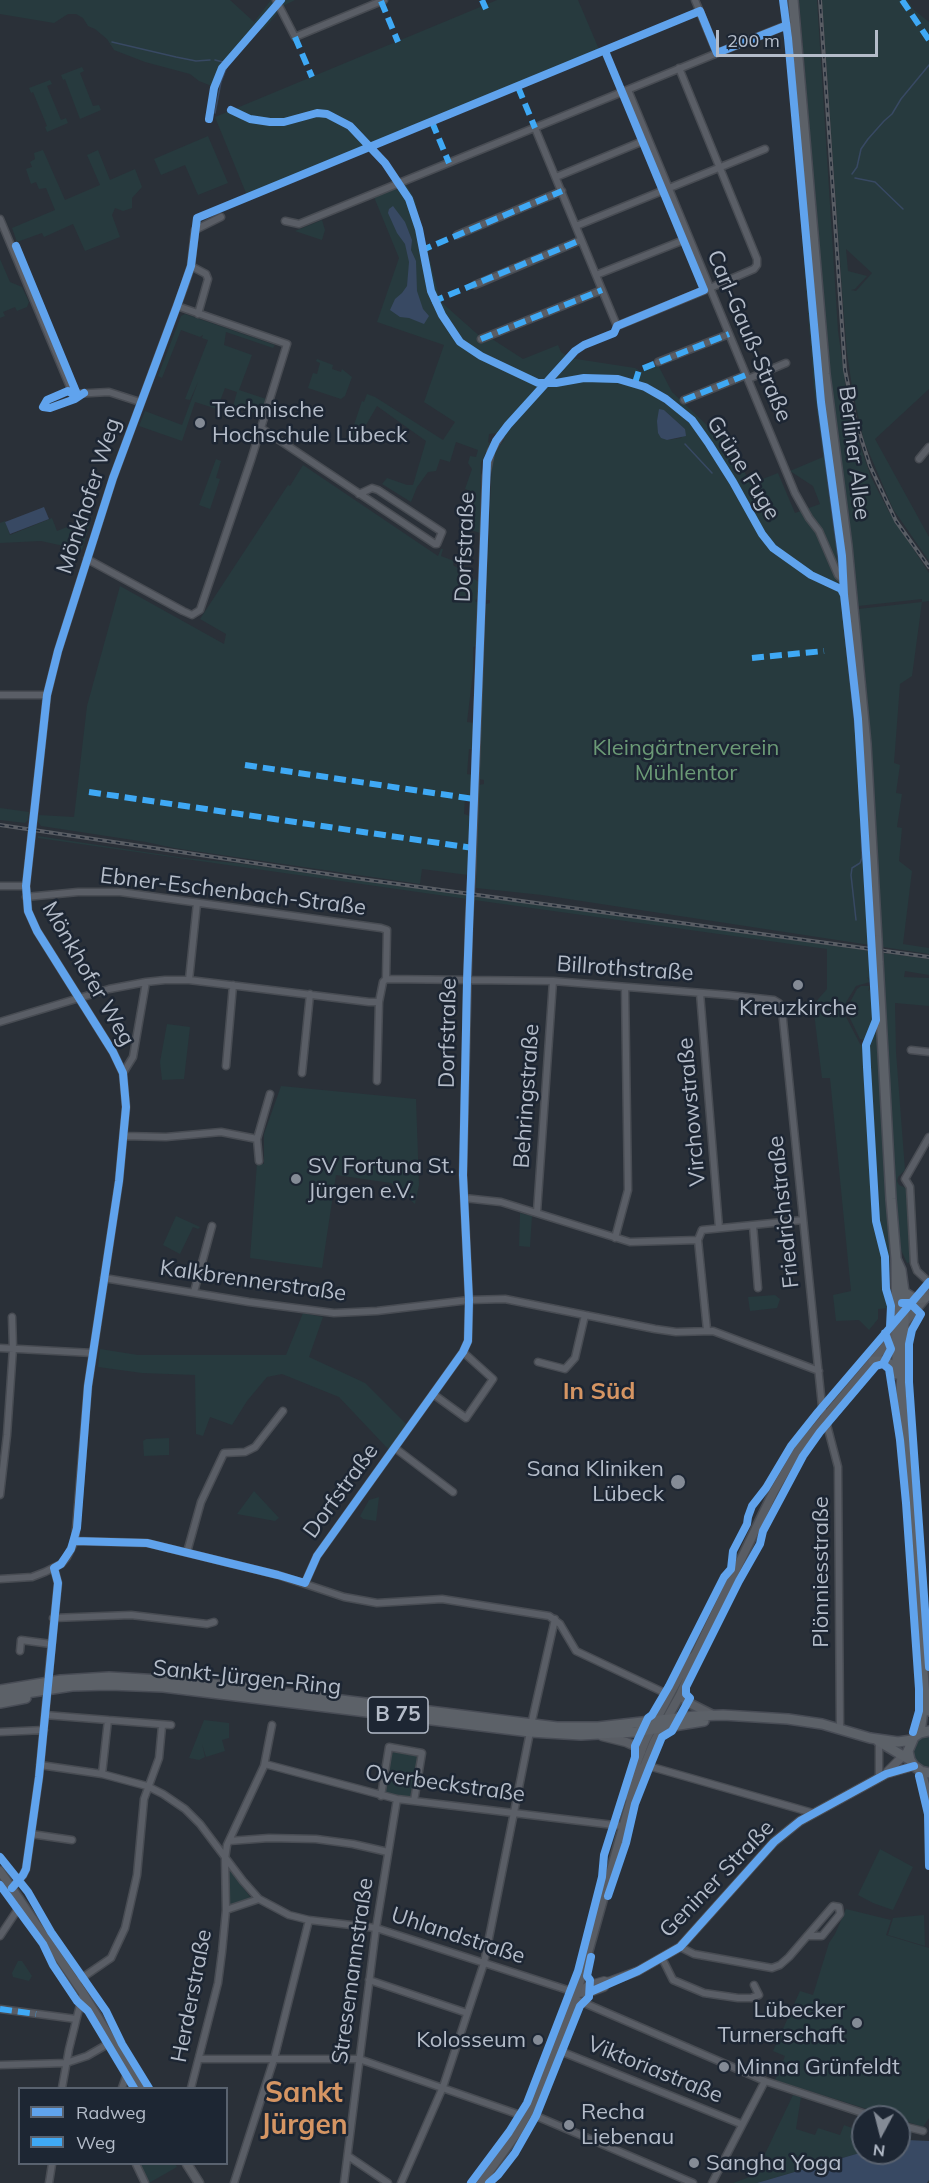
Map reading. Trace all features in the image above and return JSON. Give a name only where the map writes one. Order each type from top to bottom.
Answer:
[{"type":"main road","name":"Berliner Allee","points":[[793,0],[825,374],[851,587],[866,744],[896,1259]]},
{"type":"main road","points":[[896,1259],[901,1270],[904,1292],[901,1388],[925,1697],[925,1732],[912,1740],[914,1763],[929,1802]]},
{"type":"main road","points":[[896,1259],[897,1375]]},
{"type":"main road","points":[[904,1292],[915,1299],[927,1296]]},
{"type":"main road","points":[[625,1817],[640,1752],[680,1695],[694,1664],[695,1655],[787,1467],[799,1448],[927,1296]]},
{"type":"main road","points":[[873,1360],[890,1364],[901,1388]]},
{"type":"main road","points":[[481,2183],[507,2148],[527,2115],[555,2049],[576,1996],[625,1817],[668,1696],[687,1662],[695,1655]]},
{"type":"main road","name":"Sankt-Jürgen-Ring","points":[[0,1690],[109,1677],[205,1683],[530,1728],[658,1725],[739,1716]]},
{"type":"main road","points":[[0,1684],[28,1681],[60,1687]]},
{"type":"main road","name":"Sankt-Jürgen-Ring","points":[[0,1696],[38,1684],[60,1687],[144,1686],[205,1690],[599,1735],[712,1715],[788,1719],[840,1728],[875,1740],[914,1763]]},
{"type":"main road","points":[[0,1703],[76,1690],[84,1685]]},
{"type":"main road","points":[[680,1695],[687,1702],[712,1715]]},
{"type":"main road","points":[[925,1697],[929,1711]]},
{"type":"main road","points":[[599,1735],[626,1742],[635,1746],[640,1752]]},
{"type":"main road","name":"Sankt-Jürgen-Ring","points":[[875,1740],[898,1742],[912,1740]]},
{"type":"main road","points":[[0,1872],[83,1992],[140,2087]]},
{"type":"main road","points":[[188,2165],[199,2183]]},
{"type":"street","points":[[276,0],[295,37],[382,0]]},
{"type":"street","points":[[695,0],[717,53]]},
{"type":"street","points":[[285,222],[302,223],[679,68],[782,27],[795,25]]},
{"type":"street","points":[[535,128],[617,326],[710,288],[754,269],[758,260],[679,68]]},
{"type":"street","name":"Carl-Gauß-Straße","points":[[628,90],[795,493],[819,531],[838,576],[851,587]]},
{"type":"street","points":[[556,177],[648,140]]},
{"type":"street","points":[[576,226],[765,149]]},
{"type":"street","points":[[457,235],[562,191]]},
{"type":"street","name":"Mönkhofer Weg","points":[[75,1540],[83,1439],[124,1136],[126,1090],[123,1073],[101,1030],[33,924],[28,911],[26,886],[47,695],[58,651],[112,478],[190,266],[195,230],[221,217]]},
{"type":"street","points":[[0,219],[73,394],[109,392],[140,402]]},
{"type":"street","points":[[596,275],[689,238]]},
{"type":"street","points":[[475,285],[582,240]]},
{"type":"street","points":[[190,266],[206,274],[208,279],[198,314]]},
{"type":"street","points":[[481,339],[602,290]]},
{"type":"street","points":[[87,559],[192,615],[200,610],[287,345],[177,306]]},
{"type":"street","points":[[658,362],[729,334]]},
{"type":"street","points":[[684,400],[786,363]]},
{"type":"street","points":[[261,428],[359,494],[437,544],[442,532],[378,490],[372,488],[359,494]]},
{"type":"street","name":"Dorfstraße","points":[[305,1583],[316,1556],[463,1352],[468,1341],[470,1325],[464,1198],[467,981],[486,476],[491,451],[500,436]]},
{"type":"street","points":[[919,459],[929,447]]},
{"type":"street","points":[[0,695],[47,695]]},
{"type":"street","points":[[0,886],[26,886]]},
{"type":"street","name":"Ebner-Eschenbach-Straße","points":[[26,897],[78,892],[120,892],[387,930],[386,979]]},
{"type":"street","points":[[189,980],[197,903]]},
{"type":"street","points":[[377,1081],[379,1002],[383,982],[386,979]]},
{"type":"street","name":"Billrothstraße","points":[[386,979],[553,981],[774,1000],[779,1003]]},
{"type":"street","points":[[0,1022],[109,989],[146,982],[189,980],[379,1002]]},
{"type":"street","name":"Behringstraße","points":[[537,1212],[553,981]]},
{"type":"street","points":[[123,1073],[133,1057],[146,982]]},
{"type":"street","points":[[226,1066],[233,985]]},
{"type":"street","points":[[615,1238],[628,1190],[625,987]]},
{"type":"street","name":"Virchowstraße","points":[[700,993],[719,1228]]},
{"type":"street","points":[[302,1073],[310,994]]},
{"type":"street","name":"Friedrichstraße","points":[[779,1003],[782,1010],[824,1418]]},
{"type":"street","points":[[911,1050],[929,1052]]},
{"type":"street","points":[[259,1161],[257,1139],[270,1094]]},
{"type":"street","points":[[124,1136],[166,1137],[221,1132],[257,1139]]},
{"type":"street","points":[[929,1137],[905,1179],[910,1187],[914,1263],[917,1271],[929,1282]]},
{"type":"street","points":[[464,1198],[501,1202],[615,1238],[641,1243],[698,1240]]},
{"type":"street","points":[[803,1220],[702,1230],[698,1240],[707,1330],[819,1371]]},
{"type":"street","points":[[194,1292],[212,1226]]},
{"type":"street","points":[[753,1226],[758,1288]]},
{"type":"street","name":"Kalkbrennerstraße","points":[[104,1278],[249,1302],[346,1314],[469,1299],[505,1299],[675,1332],[707,1330]]},
{"type":"street","points":[[538,1362],[565,1369],[575,1358],[585,1315]]},
{"type":"street","points":[[0,1495],[13,1348],[12,1317]]},
{"type":"street","points":[[0,1348],[93,1353]]},
{"type":"street","points":[[433,1394],[466,1418],[493,1378],[463,1352]]},
{"type":"street","points":[[187,1552],[201,1502],[224,1453],[245,1452],[255,1447],[283,1411]]},
{"type":"street","name":"Plönniesstraße","points":[[824,1418],[838,1467],[840,1728]]},
{"type":"street","points":[[395,1448],[453,1492]]},
{"type":"street","points":[[0,1579],[32,1577],[54,1568],[67,1557],[75,1540],[136,1542],[187,1552],[278,1575],[344,1597],[377,1603],[442,1599],[555,1619],[576,1651],[668,1696]]},
{"type":"street","points":[[38,1684],[51,1644],[58,1583],[54,1568]]},
{"type":"street","points":[[53,1618],[131,1615],[207,1624],[213,1622]]},
{"type":"street","points":[[401,2183],[443,2088],[484,1963],[530,1728],[555,1619]]},
{"type":"street","points":[[20,1651],[21,1640],[51,1644]]},
{"type":"street","points":[[12,1888],[26,1869],[47,1694]]},
{"type":"street","points":[[45,1715],[171,1725]]},
{"type":"street","points":[[102,1774],[108,1719]]},
{"type":"street","name":"Herderstraße","points":[[191,2087],[218,1983],[226,1910],[225,1859],[229,1841],[265,1764],[272,1725]]},
{"type":"street","points":[[76,1982],[111,1958],[125,1928],[137,1875],[144,1799],[159,1758],[162,1726]]},
{"type":"street","points":[[0,1732],[44,1730]]},
{"type":"street","points":[[875,1740],[882,1775]]},
{"type":"street","points":[[381,1796],[389,1747],[422,1753],[414,1801]]},
{"type":"street","name":"Geniner Straße","points":[[576,1996],[604,1987],[608,1982],[638,1971],[680,1947],[774,1842],[813,1813],[882,1775],[914,1763]]},
{"type":"street","name":"Geniner Straße","points":[[882,1775],[914,1763]]},
{"type":"street","name":"Overbeckstraße","points":[[265,1764],[397,1799],[622,1827]]},
{"type":"street","points":[[40,1765],[102,1774],[147,1786],[185,1809],[200,1824],[225,1859],[259,1899],[226,1910]]},
{"type":"street","points":[[645,1765],[813,1813]]},
{"type":"street","name":"Stresemannstraße","points":[[344,2183],[376,1928],[397,1799]]},
{"type":"street","points":[[31,1834],[72,1840]]},
{"type":"street","points":[[229,1841],[269,1838],[316,1839],[388,1852]]},
{"type":"street","name":"Uhlandstraße","points":[[259,1899],[290,1915],[309,1920],[376,1928],[484,1963],[576,1996],[765,2081],[851,2109]]},
{"type":"street","points":[[0,1936],[22,1903]]},
{"type":"street","points":[[680,1947],[694,1954],[772,1968],[780,1965],[789,1957],[807,1936],[833,1906],[839,1907],[840,1914],[822,1936],[807,1936]]},
{"type":"street","points":[[234,2183],[274,2059],[309,1920]]},
{"type":"street","points":[[662,1958],[673,1980],[704,1993],[751,1998],[759,1995],[754,1985]]},
{"type":"street","points":[[369,1980],[467,2013]]},
{"type":"street","points":[[62,2087],[83,1992]]},
{"type":"street","points":[[0,2009],[76,2019]]},
{"type":"street","points":[[0,2065],[66,2063],[87,2056],[113,2041]]},
{"type":"street","name":"Viktoriastraße","points":[[555,2049],[741,2124]]},
{"type":"street","points":[[199,2059],[359,2059],[527,2115],[693,2183]]},
{"type":"street","points":[[122,2087],[129,2068]]},
{"type":"street","points":[[712,2183],[765,2081]]},
{"type":"street","points":[[911,2128],[923,2131]]},
{"type":"street","points":[[348,2156],[388,2183]]},
{"type":"street","points":[[49,2183],[52,2165]]},
{"type":"street","points":[[137,2165],[145,2183]]},
{"type":"green space","points":[[0,0],[230,0],[254,22],[271,0],[295,0],[285,5],[263,30],[258,26],[219,70],[214,87],[199,81],[190,74],[145,62],[114,50],[107,39],[88,26],[83,18],[76,14],[68,14],[54,23],[0,14]]},
{"type":"green space","points":[[497,0],[578,0],[601,54],[248,198],[215,117]]},
{"type":"green space","points":[[799,0],[817,0],[838,331],[848,402],[871,477],[889,512],[929,573],[929,601],[922,602],[922,599],[858,606],[833,425],[810,164]]},
{"type":"green space","points":[[822,0],[908,0],[913,9],[929,22],[929,389],[875,439],[929,537],[929,561],[893,509],[864,441],[847,353]],"holes":[[[846,249],[872,273],[856,291],[851,290],[855,289],[867,276],[848,271]]]},
{"type":"green space","points":[[788,34],[791,38],[823,401],[843,547],[845,578],[822,402]]},
{"type":"green space","name":"Kleingärtnerverein Mühlentor","points":[[786,36],[820,402],[840,556],[842,593],[845,610],[848,610],[860,719],[872,930],[870,930],[870,939],[882,941],[866,686],[858,609],[922,602],[912,676],[900,684],[894,763],[900,765],[896,793],[902,794],[897,827],[902,828],[899,861],[912,871],[903,944],[929,948],[929,954],[542,895],[476,888],[479,785],[484,784],[484,780],[479,779],[486,604],[490,603],[490,600],[486,600],[492,457],[504,440],[497,433],[489,434],[490,444],[481,463],[480,533],[468,529],[470,513],[464,511],[465,508],[471,510],[476,493],[465,489],[472,469],[468,463],[470,456],[476,457],[478,450],[456,442],[450,462],[440,459],[436,471],[428,472],[417,487],[411,502],[382,484],[387,478],[413,485],[426,441],[377,406],[360,441],[350,437],[362,401],[364,402],[367,394],[443,440],[455,422],[424,402],[444,345],[377,322],[399,258],[374,197],[406,184],[415,200],[440,301],[484,340],[489,337],[523,359],[558,345],[561,352],[570,358],[635,368],[640,371],[658,365],[672,392],[711,429],[732,445],[750,484],[778,473],[795,513],[820,504],[813,486],[790,471],[823,457],[814,389]],"holes":[[[664,410],[685,429],[681,438],[667,440]]]},
{"type":"green space","points":[[82,67],[84,71],[80,73],[93,106],[99,105],[101,110],[80,119],[65,79],[63,80],[61,75]]},
{"type":"green space","points":[[50,80],[52,84],[47,86],[61,120],[66,118],[68,123],[47,132],[45,127],[47,126],[33,92],[31,93],[29,88]]},
{"type":"green space","points":[[208,136],[228,183],[198,195],[185,165],[161,175],[154,159]]},
{"type":"green space","points":[[43,150],[65,200],[100,185],[87,155],[98,150],[110,180],[135,169],[142,187],[132,198],[132,208],[123,211],[115,208],[112,215],[120,237],[85,251],[73,224],[44,237],[42,233],[17,242],[12,228],[55,210],[46,188],[39,189],[36,182],[31,184],[26,169],[32,167],[30,162],[35,159],[34,153]]},
{"type":"green space","points":[[322,220],[325,230],[322,240],[295,231]]},
{"type":"green space","points":[[0,259],[10,282],[22,287],[29,302],[27,307],[17,311],[15,307],[3,312],[5,316],[0,318]]},
{"type":"green space","points":[[185,314],[275,345],[273,348],[226,332],[224,345],[252,355],[239,390],[266,399],[261,415],[233,406],[237,392],[225,388],[217,409],[195,402],[182,441],[139,426],[145,411],[182,425],[198,382],[190,400],[185,399],[208,340],[202,338],[203,335],[200,337],[181,330],[162,378],[158,376],[181,316]]},
{"type":"green space","points":[[317,359],[333,365],[332,369],[341,372],[342,369],[352,377],[345,396],[341,399],[308,388],[313,373],[317,374],[320,363],[316,361]]},
{"type":"green space","points":[[216,459],[221,461],[216,478],[220,479],[210,509],[199,505]]},
{"type":"green space","points":[[303,465],[438,556],[443,549],[441,556],[454,561],[453,565],[479,582],[478,597],[475,601],[478,603],[477,646],[473,647],[473,672],[467,722],[474,723],[473,749],[469,749],[467,774],[472,775],[471,796],[465,797],[464,814],[470,816],[468,875],[422,869],[420,884],[41,826],[38,822],[39,815],[74,817],[87,706],[120,586],[224,644],[226,634],[200,619]]},
{"type":"green space","points":[[92,517],[82,550],[41,541],[0,543],[0,523],[5,521],[10,535],[52,518],[57,531]]},
{"type":"green space","points":[[0,808],[29,812],[28,820],[25,823],[0,820]]},
{"type":"green space","points":[[38,836],[467,895],[467,899],[38,838]]},
{"type":"green space","points":[[476,896],[871,951],[874,1023],[866,1040],[860,1039],[846,1010],[857,989],[861,986],[870,986],[868,991],[871,988],[871,980],[867,977],[870,982],[856,986],[845,1004],[832,1004],[842,1009],[860,1044],[865,1048],[874,1222],[882,1252],[884,1288],[890,1308],[878,1309],[878,1319],[869,1330],[859,1320],[836,1321],[833,1295],[851,1291],[830,1078],[822,1078],[813,1005],[827,989],[827,949],[474,900]]},
{"type":"green space","points":[[883,953],[929,959],[929,975],[905,971],[904,977],[929,978],[929,1006],[895,1003],[896,1052],[905,1170],[897,1181],[899,1185],[906,1188],[911,1262],[907,1263],[901,1250],[895,1194]]},
{"type":"green space","points":[[877,1023],[890,1233],[889,1277],[886,1276],[886,1264],[877,1221],[868,1074],[869,1043]]},
{"type":"green space","points":[[167,1024],[190,1027],[184,1079],[162,1080],[160,1062]]},
{"type":"green space","name":"SV Fortuna St. Jürgen e.V.","points":[[281,1086],[416,1099],[419,1185],[415,1204],[391,1183],[336,1175],[322,1268],[250,1258],[257,1163],[264,1164],[264,1134]]},
{"type":"green space","points":[[520,1213],[532,1216],[530,1247],[519,1246]]},
{"type":"green space","points":[[176,1216],[200,1227],[198,1229],[193,1227],[180,1254],[163,1245]]},
{"type":"green space","points":[[775,1295],[780,1299],[777,1308],[750,1311],[748,1297]]},
{"type":"green space","points":[[303,1313],[323,1317],[309,1357],[365,1383],[407,1425],[389,1450],[339,1397],[282,1374],[267,1377],[247,1401],[232,1425],[210,1417],[203,1436],[196,1434],[195,1375],[142,1373],[98,1367],[100,1349],[138,1355],[286,1355]]},
{"type":"green space","points":[[169,1438],[169,1455],[144,1456],[143,1441]]},
{"type":"green space","points":[[254,1491],[279,1518],[275,1521],[237,1514]]},
{"type":"green space","points":[[379,1497],[376,1521],[363,1519],[360,1516],[369,1500]]},
{"type":"green space","points":[[204,1720],[229,1723],[229,1738],[222,1740],[225,1751],[206,1757],[202,1744],[205,1757],[199,1760],[189,1758]]},
{"type":"green space","points":[[925,1736],[929,1736],[929,1769],[919,1766],[912,1757],[913,1746]]},
{"type":"green space","points":[[394,1752],[418,1758],[413,1798],[383,1793],[390,1756]]},
{"type":"green space","points":[[880,1849],[913,1867],[893,1910],[858,1895]]},
{"type":"green space","points":[[231,1872],[251,1898],[228,1906],[228,1873]]},
{"type":"green space","name":"Lübecker Turnerschaft","points":[[846,1909],[891,1920],[886,1935],[929,1948],[929,2118],[923,2127],[911,2123],[911,2105],[854,2105],[775,2080],[785,2056],[773,2051],[800,1991],[813,1995],[829,1943]]},
{"type":"green space","points":[[924,1915],[925,1946],[888,1935],[893,1918]]},
{"type":"green space","points":[[18,1961],[22,1961],[32,1976],[29,1981],[13,1977],[12,1973]]},
{"type":"green space","points":[[793,2095],[801,2097],[796,2129],[815,2135],[818,2128],[840,2135],[844,2125],[851,2128],[851,2156],[757,2183],[733,2183],[755,2175]]},
{"type":"green space","points":[[140,2165],[176,2165],[177,2167],[149,2183]]},
{"type":"water","points":[[393,206],[405,222],[412,240],[411,250],[416,261],[417,291],[423,309],[429,316],[424,324],[400,317],[390,310],[395,299],[407,286],[409,262],[405,244],[388,213]]},
{"type":"water","points":[[659,409],[664,410],[685,429],[686,436],[667,440],[661,438],[657,421]]},
{"type":"water","points":[[44,507],[49,519],[10,534],[5,522]]},
{"type":"water","points":[[911,2140],[929,2141],[929,2180],[927,2183],[757,2183],[851,2156],[851,2165],[911,2165]]},
{"type":"waterway","points":[[112,42],[196,61],[210,60]]},
{"type":"waterway","points":[[215,60],[223,62]]},
{"type":"waterway","points":[[215,113],[221,82],[228,64]]},
{"type":"waterway","points":[[852,174],[857,167],[861,149],[868,139],[892,114],[901,99],[929,65]]},
{"type":"waterway","points":[[855,178],[875,182],[903,209]]},
{"type":"waterway","points":[[799,191],[818,408],[839,565]]},
{"type":"waterway","points":[[685,444],[712,473]]},
{"type":"waterway","points":[[843,615],[857,745],[860,800],[862,858],[860,863],[852,868],[851,875],[856,920]]},
{"type":"railway","points":[[820,0],[845,370],[855,419],[870,466],[896,521],[929,567]]},
{"type":"railway","points":[[0,825],[354,878],[929,957]]},
{"type":"marked path","points":[[482,0],[486,9]]},
{"type":"marked path","points":[[902,0],[929,40]]},
{"type":"marked path","points":[[381,1],[398,42]]},
{"type":"marked path","points":[[295,37],[312,77]]},
{"type":"marked path","points":[[518,87],[535,128]]},
{"type":"marked path","points":[[432,122],[449,163]]},
{"type":"marked path","points":[[420,251],[562,191]]},
{"type":"marked path","points":[[432,302],[581,240]]},
{"type":"marked path","points":[[481,339],[602,290]]},
{"type":"marked path","points":[[635,383],[639,370],[729,334]]},
{"type":"marked path","points":[[684,400],[746,375]]},
{"type":"marked path","points":[[752,658],[824,651]]},
{"type":"marked path","points":[[245,765],[474,799]]},
{"type":"marked path","points":[[89,792],[473,848]]},
{"type":"marked path","points":[[0,2009],[36,2014]]},
{"type":"cycle path","points":[[209,119],[214,88],[222,68],[281,0]]},
{"type":"cycle path","points":[[783,0],[821,402],[842,556],[844,595],[858,719],[876,1020],[866,1045],[867,1067],[876,1221],[885,1257],[886,1289],[891,1306],[890,1327]]},
{"type":"cycle path","points":[[12,1888],[26,1869],[39,1777],[58,1583],[54,1568],[61,1564],[71,1549],[77,1528],[88,1386],[119,1181],[126,1107],[123,1073],[113,1052],[37,931],[28,911],[26,886],[47,695],[58,651],[113,478],[191,266],[197,218],[700,11],[717,53],[785,26]]},
{"type":"cycle path","points":[[75,1541],[147,1543],[305,1583],[317,1556],[463,1352],[468,1341],[469,1300],[463,1175],[467,981],[487,461],[496,441],[508,425],[575,351],[614,333],[617,326],[704,290],[605,51]]},
{"type":"cycle path","name":"Grüne Fuge","points":[[231,110],[250,119],[270,122],[284,122],[317,113],[327,114],[350,126],[385,163],[409,199],[419,229],[431,291],[442,315],[460,342],[481,356],[538,383],[556,383],[584,378],[618,379],[645,387],[666,399],[692,420],[733,482],[762,534],[773,548],[811,575],[841,589],[844,595]]},
{"type":"cycle path","points":[[16,246],[77,394]]},
{"type":"cycle path","points":[[73,394],[68,391],[47,400],[43,407],[50,408],[75,399],[84,393]]},
{"type":"cycle path","points":[[471,2183],[509,2132],[527,2103],[578,1971],[602,1877],[604,1855],[635,1757],[635,1746],[648,1718],[669,1686],[724,1577],[731,1569],[733,1551],[747,1524],[752,1506],[766,1488],[791,1446],[929,1282]]},
{"type":"cycle path","points":[[902,1303],[910,1303],[921,1314],[912,1330],[909,1344],[909,1382],[929,1667]]},
{"type":"cycle path","points":[[608,1896],[626,1843],[635,1804],[662,1737],[672,1731],[690,1698],[686,1694],[686,1687],[803,1456],[820,1432],[876,1366],[883,1364],[891,1349],[885,1333]]},
{"type":"cycle path","points":[[883,1364],[889,1369],[900,1440],[906,1503],[919,1689],[919,1711],[913,1732]]},
{"type":"cycle path","points":[[590,1992],[638,1971],[680,1947],[774,1842],[800,1821],[886,1774],[914,1766]]},
{"type":"cycle path","points":[[919,1776],[928,1814],[929,1866]]},
{"type":"cycle path","points":[[0,1857],[28,1892],[51,1932],[106,2011],[122,2044],[148,2087]]},
{"type":"cycle path","points":[[0,1885],[43,1944],[53,1965],[77,2001],[88,2011],[133,2087]]},
{"type":"cycle path","points":[[489,2183],[515,2153],[536,2116],[580,2006],[589,1997],[590,1980],[587,1976],[591,1957]]},
{"type":"place","name":"Technische Hochschule Lübeck","points":[[200,423]]},
{"type":"place","name":"Kreuzkirche","points":[[798,985]]},
{"type":"place","name":"SV Fortuna St. Jürgen e.V.","points":[[296,1179]]},
{"type":"place","name":"Sana Kliniken Lübeck","points":[[678,1482]]},
{"type":"place","name":"Lübecker Turnerschaft","points":[[857,2023]]},
{"type":"place","name":"Kolosseum","points":[[538,2040]]},
{"type":"place","name":"Minna Grünfeldt","points":[[724,2067]]},
{"type":"place","name":"Recha Liebenau","points":[[569,2125]]},
{"type":"place","name":"Sangha Yoga","points":[[694,2163]]},
{"type":"district","name":"In Süd","points":[[599,1392]]},
{"type":"district","name":"Sankt Jürgen","points":[[304,2110]]}]
